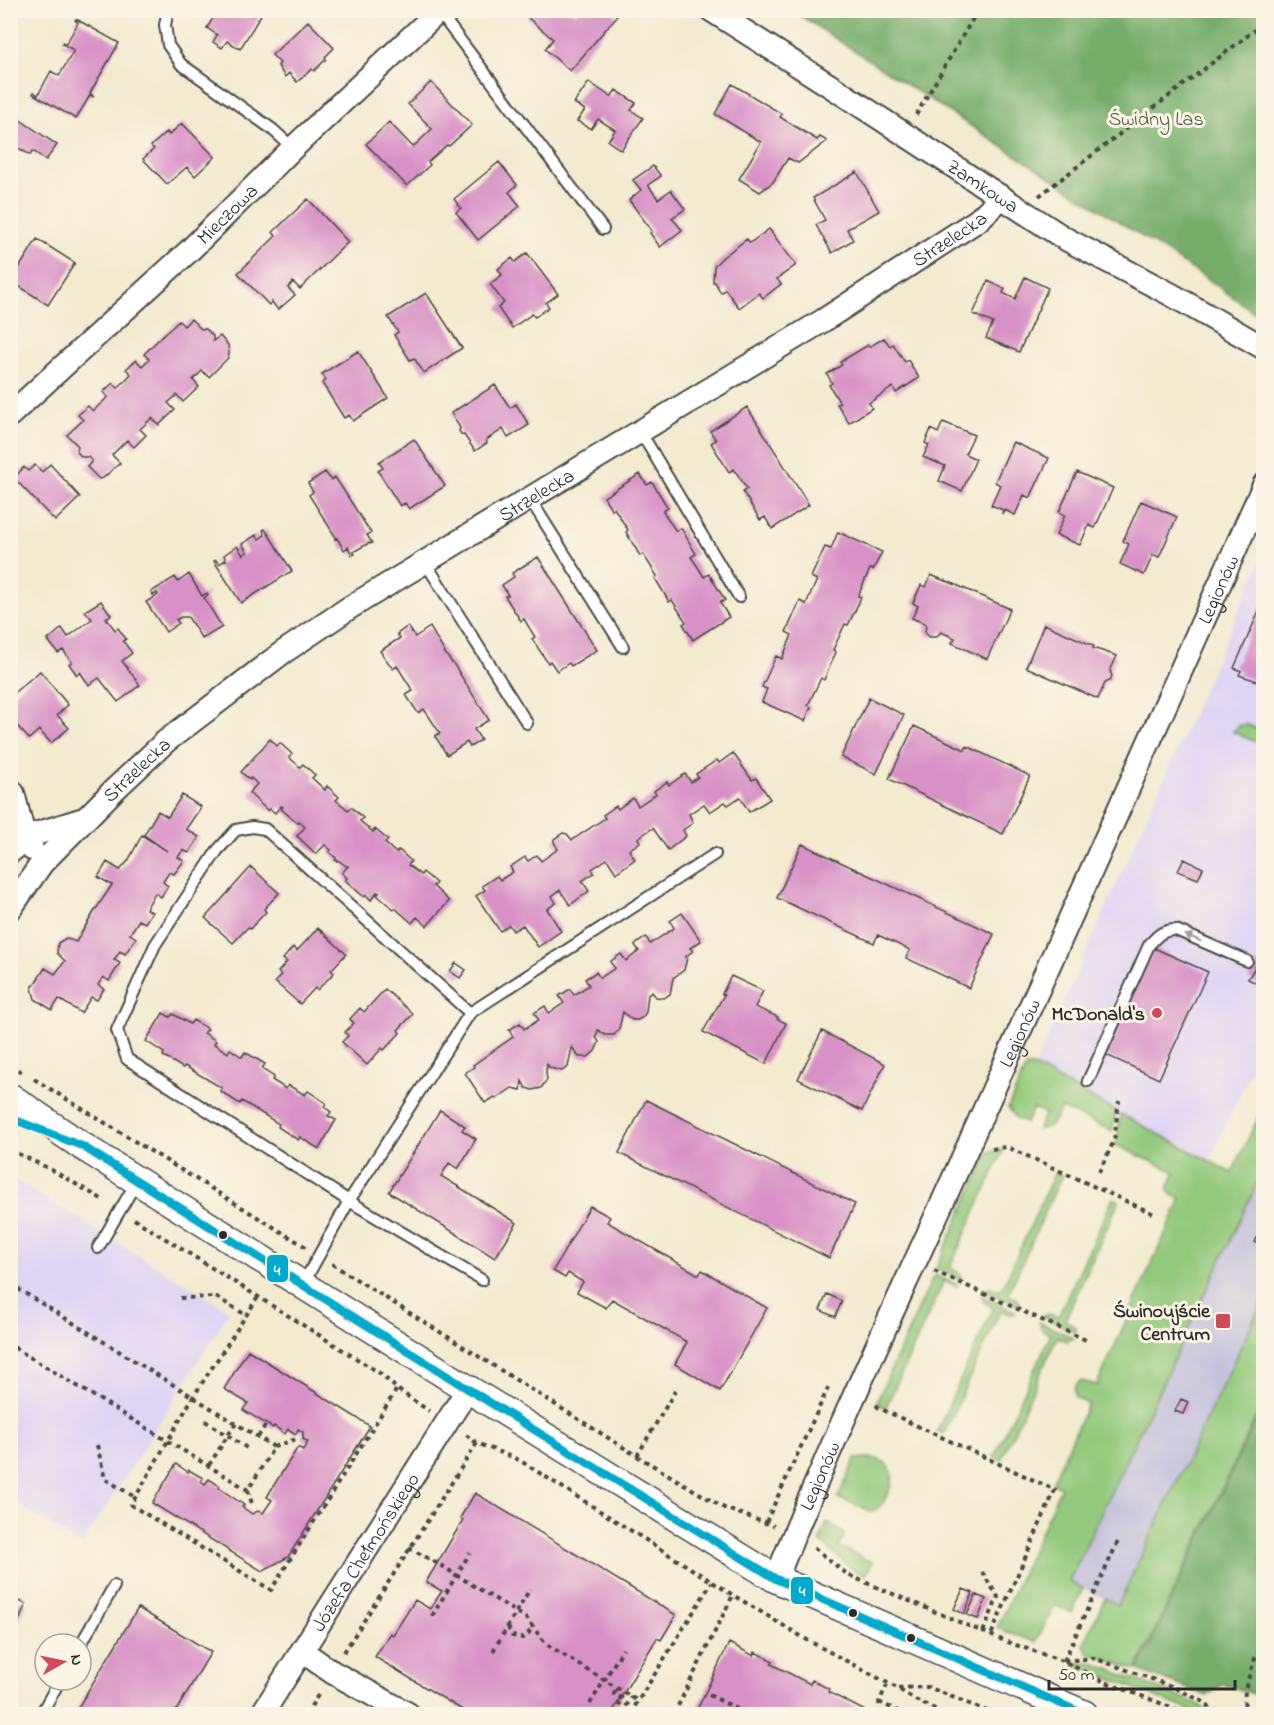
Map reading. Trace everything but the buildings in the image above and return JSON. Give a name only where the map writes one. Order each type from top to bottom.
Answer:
[{"type":"street","name":"Zamkowa","points":[[711,10],[1064,238],[1172,295],[1263,348]]},
{"type":"street","name":"Mieczowa","points":[[10,415],[189,251],[293,148],[440,11]]},
{"type":"street","name":"Strzelecka","points":[[10,909],[42,863],[165,742],[282,653],[349,608],[824,320],[978,220],[1002,197]]},
{"type":"street","name":"Legionów","points":[[776,1579],[854,1399],[1096,863],[1263,485]]},
{"type":"street","points":[[10,789],[13,793],[18,845],[42,863]]},
{"type":"street","name":"Strzelecka","points":[[18,845],[88,817]]},
{"type":"street","points":[[10,1097],[82,1146],[468,1389],[776,1579],[1084,1714]]},
{"type":"street","points":[[10,1118],[82,1146]]},
{"type":"street","name":"Józefa Chełmońskiego","points":[[262,1714],[468,1389]]},
{"type":"street","points":[[302,1651],[332,1672],[408,1714]]},
{"type":"lane","points":[[168,10],[165,25],[168,45],[181,64],[272,129],[293,148]]},
{"type":"lane","points":[[440,11],[603,229]]},
{"type":"lane","points":[[640,431],[738,597]]},
{"type":"lane","points":[[530,499],[623,647]]},
{"type":"lane","points":[[425,562],[527,723]]},
{"type":"lane","points":[[470,1013],[265,829],[252,827],[236,830],[217,851],[161,936],[117,1029],[127,1059],[349,1201],[482,1280]]},
{"type":"lane","points":[[303,1284],[349,1201],[470,1013],[715,854]]},
{"type":"lane","points":[[1088,1081],[1149,945],[1159,934],[1167,930],[1176,930],[1247,961]]},
{"type":"lane","points":[[98,1248],[138,1180]]},
{"type":"lane","points":[[88,1632],[114,1586]]},
{"type":"lane","points":[[41,1714],[53,1692]]},
{"type":"path","points":[[904,134],[978,10]]},
{"type":"path","points":[[1022,209],[1263,23]]},
{"type":"path","points":[[10,1065],[724,1508],[766,1522],[794,1535],[812,1546],[848,1575],[983,1632],[1063,1661],[1105,1682],[1189,1714]]},
{"type":"path","points":[[1099,1172],[1114,1141],[1119,1101]]},
{"type":"path","points":[[985,1150],[1001,1147],[1012,1149],[1154,1214]]},
{"type":"path","points":[[932,1270],[1086,1340]]},
{"type":"path","points":[[10,1284],[274,1447]]},
{"type":"path","points":[[180,1298],[216,1297],[246,1315]]},
{"type":"path","points":[[258,1297],[193,1397],[130,1505],[271,1590],[397,1389]]},
{"type":"path","points":[[10,1345],[248,1490],[252,1504]]},
{"type":"path","points":[[766,1522],[830,1384]]},
{"type":"path","points":[[637,1456],[678,1386]]},
{"type":"path","points":[[876,1405],[1055,1490],[991,1635]]},
{"type":"path","points":[[205,1422],[250,1450]]},
{"type":"path","points":[[209,1465],[236,1423]]},
{"type":"path","points":[[258,1437],[266,1424]]},
{"type":"path","points":[[248,1490],[274,1447],[296,1439]]},
{"type":"path","points":[[306,1714],[477,1443]]},
{"type":"path","points":[[97,1445],[105,1479],[135,1497]]},
{"type":"path","points":[[1063,1661],[1119,1539]]},
{"type":"path","points":[[409,1548],[526,1618],[546,1644],[638,1701]]},
{"type":"path","points":[[432,1616],[470,1553]]},
{"type":"path","points":[[982,1572],[998,1597],[983,1632]]},
{"type":"path","points":[[630,1714],[712,1582]]},
{"type":"path","points":[[493,1651],[530,1589]]},
{"type":"path","points":[[682,1714],[675,1712],[733,1595]]},
{"type":"path","points":[[508,1626],[512,1636],[523,1638],[529,1633],[532,1624]]},
{"type":"path","points":[[1244,1714],[1245,1689],[1263,1640]]},
{"type":"path","points":[[590,1704],[623,1649]]},
{"type":"path","points":[[1063,1661],[1094,1658],[1171,1686],[1202,1701],[1211,1709],[1229,1714]]},
{"type":"path","points":[[881,1714],[879,1702],[888,1683]]},
{"type":"path","points":[[945,1714],[915,1700],[897,1688],[928,1687],[994,1714]]},
{"type":"path","points":[[614,1714],[623,1699],[614,1694],[617,1688]]},
{"type":"path","points":[[709,1695],[748,1714]]},
{"type":"path","points":[[621,1714],[632,1697]]},
{"type":"path","points":[[879,1702],[904,1714]]},
{"type":"path","points":[[729,1714],[733,1707]]},
{"type":"shaded area","points":[[1263,556],[1263,1043],[1207,1166],[1033,1071]]},
{"type":"shaded area","points":[[1263,1171],[1263,1300],[1118,1605],[1069,1582]]},
{"type":"shaded area","points":[[10,1177],[230,1311],[82,1545],[11,1500]]},
{"type":"green space","name":"Świdny Las","points":[[793,11],[1263,11],[1263,319],[1209,280]]},
{"type":"green space","points":[[1245,724],[1263,731],[1263,745],[1233,732]]},
{"type":"green space","points":[[1026,1067],[1035,1067],[1116,1111],[1112,1131],[1061,1108],[1052,1122],[1043,1128],[1038,1129],[1045,1113],[1033,1108],[1026,1123],[1017,1119],[1008,1108]]},
{"type":"green space","points":[[1263,1107],[1263,1171],[1069,1581],[1083,1588],[1072,1613],[1055,1605],[1036,1642],[997,1628],[1061,1487],[1052,1483],[1088,1404],[1075,1397],[1075,1388],[1081,1381],[1097,1385],[1181,1199],[1172,1195],[1168,1189],[1175,1172],[1116,1145],[1121,1114],[1232,1173]]},
{"type":"green space","points":[[1004,1149],[950,1267],[960,1274],[961,1280],[936,1268],[989,1152]]},
{"type":"green space","points":[[1055,1172],[1062,1175],[1008,1294],[1017,1300],[1019,1306],[984,1290],[991,1287],[1001,1291]]},
{"type":"green space","points":[[1113,1198],[1119,1201],[1065,1320],[1074,1326],[1076,1332],[1042,1316],[1049,1314],[1058,1317]]},
{"type":"green space","points":[[934,1275],[958,1285],[944,1281],[886,1407],[880,1405],[877,1401]]},
{"type":"green space","points":[[982,1296],[1016,1312],[1009,1314],[1000,1311],[944,1434],[937,1431],[993,1308],[984,1302]]},
{"type":"green space","points":[[1263,1300],[1263,1402],[1136,1670],[1088,1653],[1084,1644],[1105,1598],[1118,1605]]},
{"type":"green space","points":[[1039,1322],[1074,1338],[1067,1341],[1057,1337],[1001,1460],[994,1457],[1051,1334],[1042,1330]]},
{"type":"green space","points":[[1263,1405],[1263,1697],[1223,1684],[1207,1696],[1138,1670]]},
{"type":"green space","points":[[866,1458],[885,1463],[889,1466],[892,1476],[884,1500],[878,1508],[871,1511],[838,1498],[855,1459]]},
{"type":"green space","points":[[827,1522],[843,1532],[844,1536],[839,1547],[872,1562],[866,1575],[853,1570],[821,1542]]},
{"type":"green space","points":[[1090,1662],[1201,1705],[1207,1714],[1199,1714],[1074,1664]]},
{"type":"transit line","name":"4","points":[[10,1118],[82,1146],[468,1389],[776,1579],[1084,1714]]},
{"type":"place","name":"McDonald's","points":[[1157,1013]]},
{"type":"place","name":"Świnoujście Centrum","points":[[1223,1321]]}]
